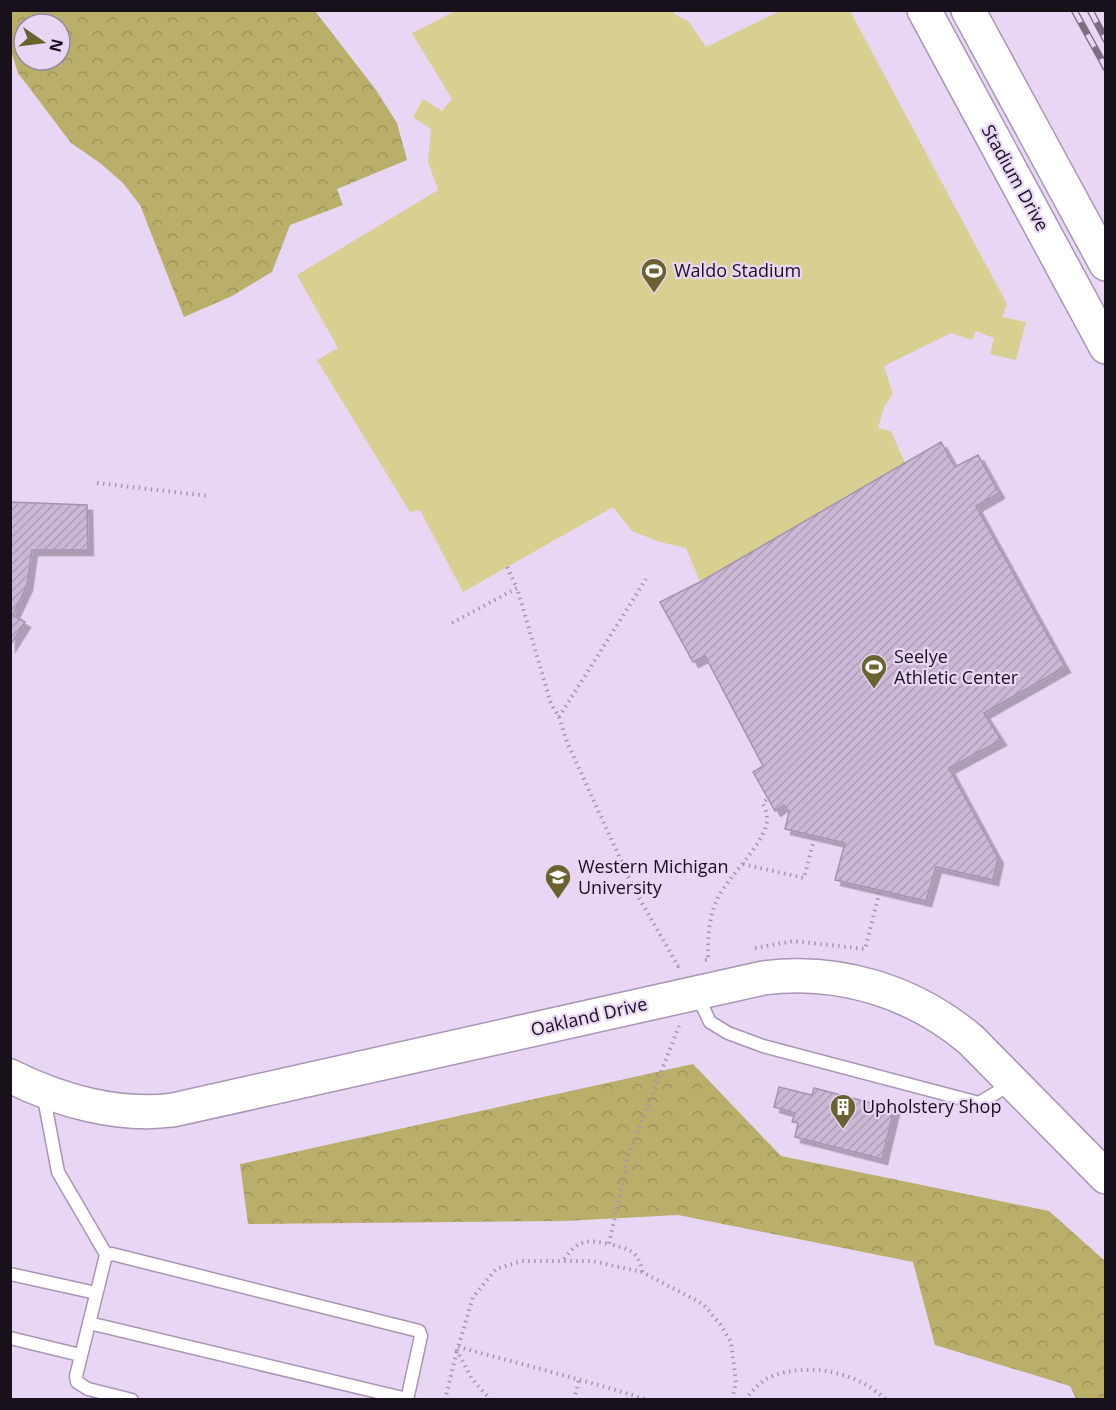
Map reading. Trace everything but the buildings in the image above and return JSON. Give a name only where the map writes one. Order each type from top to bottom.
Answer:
[{"type":"main road","name":"Stadium Drive","points":[[924,10],[1106,347]]},
{"type":"main road","points":[[968,10],[1106,264]]},
{"type":"main road","name":"Oakland Drive","points":[[10,1076],[43,1092],[89,1104],[150,1113],[173,1110],[694,973],[763,978],[792,974],[814,975],[861,984],[911,1000],[948,1021],[971,1040],[1106,1178]]},
{"type":"lane","points":[[694,973],[710,1022],[728,1033],[763,1046],[979,1104],[1012,1083]]},
{"type":"lane","points":[[43,1092],[58,1172],[107,1256]]},
{"type":"lane","points":[[89,1323],[407,1399],[421,1336],[419,1331],[112,1254],[105,1259],[80,1355],[76,1376],[77,1382],[88,1389],[132,1400]]},
{"type":"lane","points":[[10,1274],[96,1293]]},
{"type":"lane","points":[[10,1338],[80,1355]]},
{"type":"path","points":[[97,483],[209,496]]},
{"type":"path","points":[[507,567],[517,588],[551,704],[559,717],[567,742],[634,889],[678,966],[694,973],[708,960],[718,957]]},
{"type":"path","points":[[559,717],[646,579]]},
{"type":"path","points":[[452,623],[517,588]]},
{"type":"path","points":[[708,960],[709,931],[717,898],[743,864],[765,827],[768,817],[763,803],[768,798]]},
{"type":"path","points":[[743,864],[804,878],[815,836]]},
{"type":"path","points":[[746,951],[794,942],[864,949],[880,890]]},
{"type":"path","points":[[609,1244],[628,1156],[681,1021]]},
{"type":"path","points":[[563,1260],[573,1246],[591,1241],[631,1251],[640,1260],[642,1272]]},
{"type":"path","points":[[445,1400],[473,1297],[496,1269],[522,1261],[563,1260],[592,1261],[642,1272],[703,1304],[720,1324],[731,1342],[736,1383],[732,1400]]},
{"type":"path","points":[[457,1349],[648,1400]]},
{"type":"path","points":[[457,1349],[472,1379],[491,1400]]},
{"type":"path","points":[[745,1400],[756,1386],[771,1376],[792,1371],[838,1373],[859,1381],[886,1400]]},
{"type":"path","points":[[574,1400],[579,1380]]},
{"type":"green space","points":[[10,11],[315,11],[376,90],[397,123],[407,160],[337,189],[343,205],[290,225],[272,272],[232,296],[184,317],[140,205],[123,183],[100,163],[71,143],[18,73],[72,72],[72,12],[12,12],[12,54]]},
{"type":"green space","points":[[693,1064],[781,1156],[1049,1211],[1105,1261],[1105,1399],[1076,1399],[1070,1386],[935,1345],[913,1262],[678,1215],[565,1221],[248,1224],[240,1164]]},
{"type":"shaded area","name":"Waldo Stadium","points":[[455,11],[674,11],[674,14],[689,22],[706,47],[780,11],[850,11],[1007,304],[1002,317],[1026,322],[1016,360],[990,354],[994,338],[976,331],[972,340],[951,333],[884,366],[893,394],[884,407],[878,428],[891,431],[905,463],[700,582],[686,548],[660,542],[632,531],[613,507],[463,592],[420,510],[410,512],[317,360],[338,348],[297,275],[438,190],[428,162],[431,129],[413,117],[423,99],[442,111],[452,99],[412,33]]},
{"type":"railway","points":[[1074,10],[1106,68]]},
{"type":"railway","points":[[1090,10],[1106,40]]},
{"type":"place","name":"Waldo Stadium","points":[[654,294]]},
{"type":"place","name":"Seelye Athletic Center","points":[[874,690]]},
{"type":"place","name":"Western Michigan University","points":[[558,900]]},
{"type":"place","name":"Upholstery Shop","points":[[843,1130]]}]
